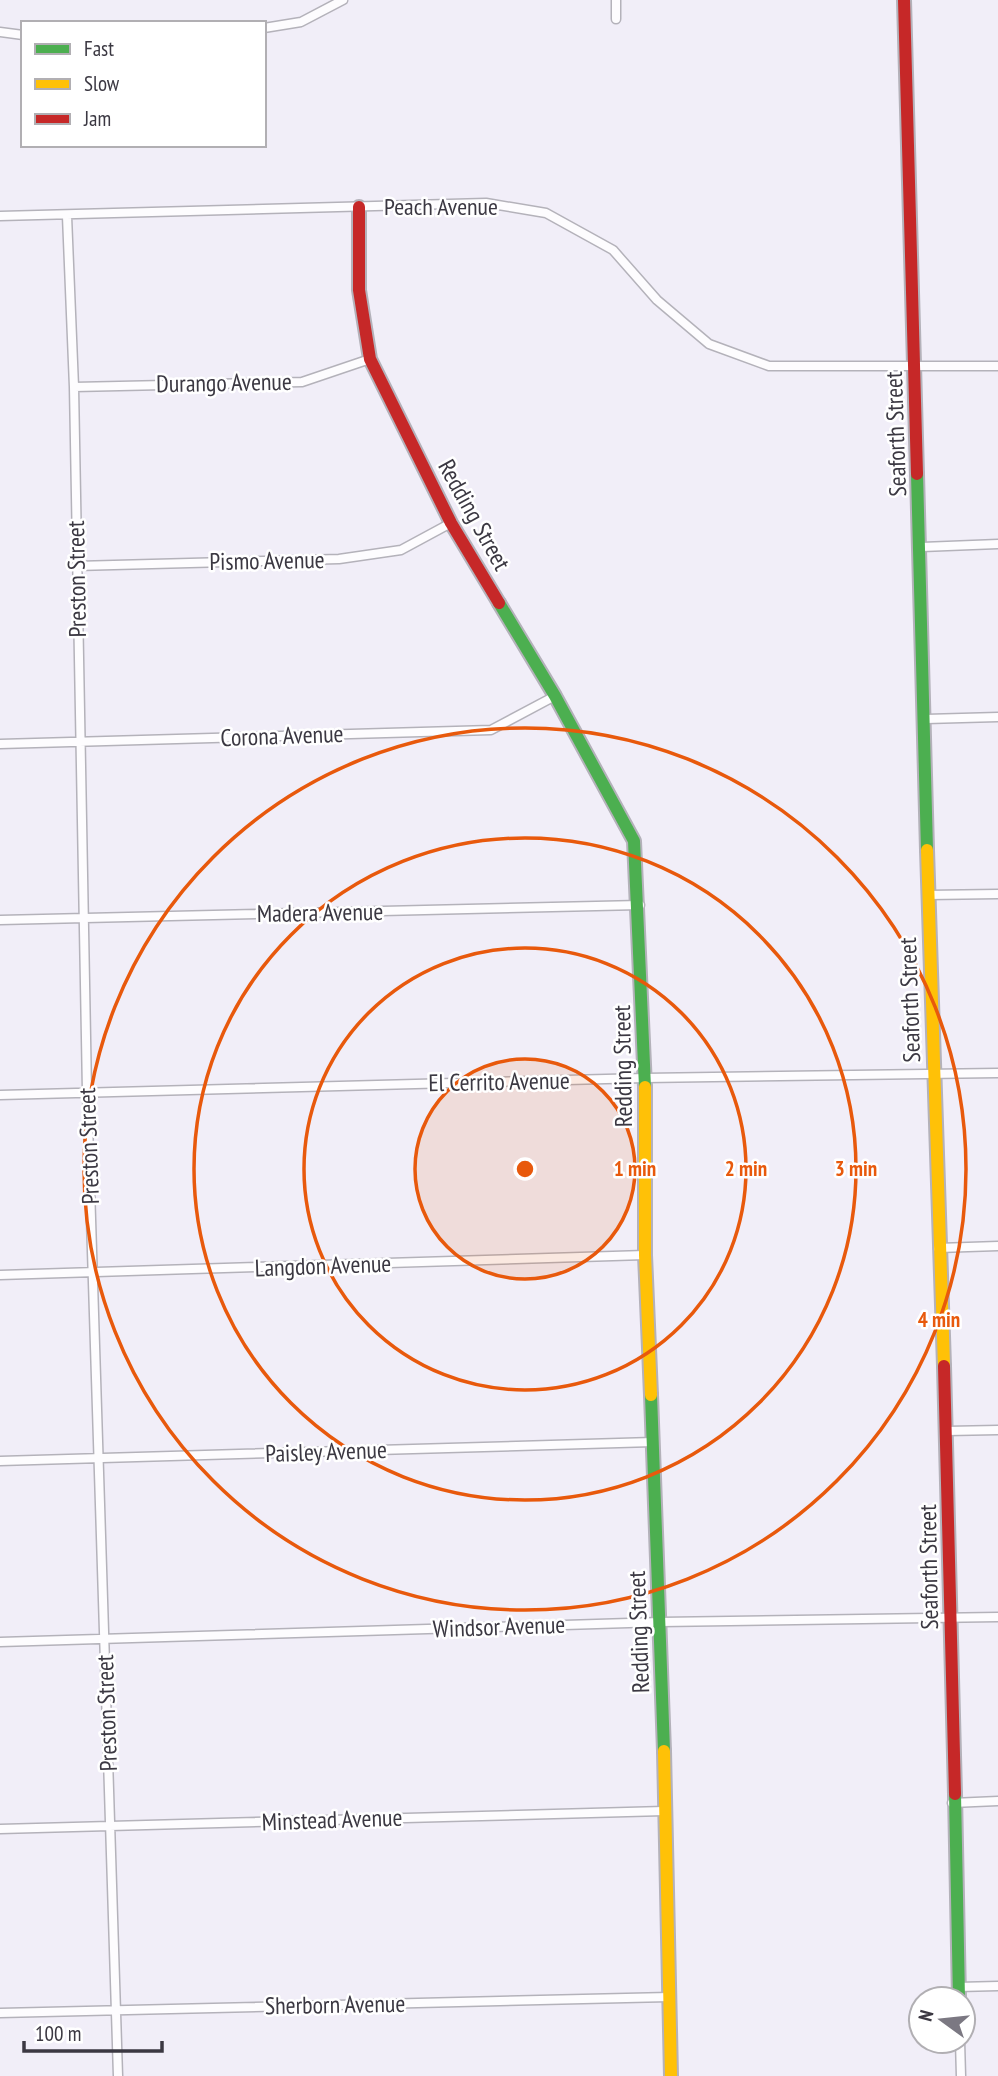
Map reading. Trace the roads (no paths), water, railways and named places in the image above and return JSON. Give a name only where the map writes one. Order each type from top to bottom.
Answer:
[{"type":"street","points":[[266,28],[301,22],[343,0]]},
{"type":"street","points":[[616,0],[616,19]]},
{"type":"street","name":"Seaforth Street","points":[[904,0],[922,547],[938,1248],[947,1431],[959,1985]]},
{"type":"street","points":[[0,32],[21,35]]},
{"type":"street","name":"Peach Avenue","points":[[0,216],[486,203],[546,213],[613,250],[657,300],[709,344],[769,366],[998,366]]},
{"type":"street","name":"Redding Street","points":[[359,207],[359,290],[370,359],[451,523],[555,696],[635,841],[640,905],[645,1078],[645,1255],[661,1622],[671,2076]]},
{"type":"street","name":"Preston Street","points":[[67,216],[74,387],[79,741],[86,918],[87,1092],[118,2076]]},
{"type":"street","name":"Durango Avenue","points":[[74,387],[302,382],[370,359]]},
{"type":"street","name":"Pismo Avenue","points":[[76,566],[339,559],[401,550],[451,523]]},
{"type":"street","points":[[922,547],[998,544]]},
{"type":"street","name":"Corona Avenue","points":[[0,744],[491,730],[555,696]]},
{"type":"street","points":[[926,719],[998,718]]},
{"type":"street","points":[[929,895],[998,894]]},
{"type":"street","name":"Madera Avenue","points":[[0,920],[640,905]]},
{"type":"street","name":"El Cerrito Avenue","points":[[0,1095],[645,1078],[998,1073]]},
{"type":"street","points":[[938,1248],[998,1245]]},
{"type":"street","name":"Langdon Avenue","points":[[0,1275],[645,1255]]},
{"type":"street","points":[[947,1431],[998,1430]]},
{"type":"street","name":"Paisley Avenue","points":[[0,1461],[653,1441]]},
{"type":"street","name":"Windsor Avenue","points":[[0,1642],[661,1622],[998,1617]]},
{"type":"street","points":[[953,1802],[998,1801]]},
{"type":"street","name":"Minstead Avenue","points":[[0,1829],[664,1811]]},
{"type":"street","points":[[977,1990],[998,1986]]},
{"type":"street","name":"Sherborn Avenue","points":[[0,2013],[669,1997]]},
{"type":"street","points":[[960,2055],[961,2076]]}]
